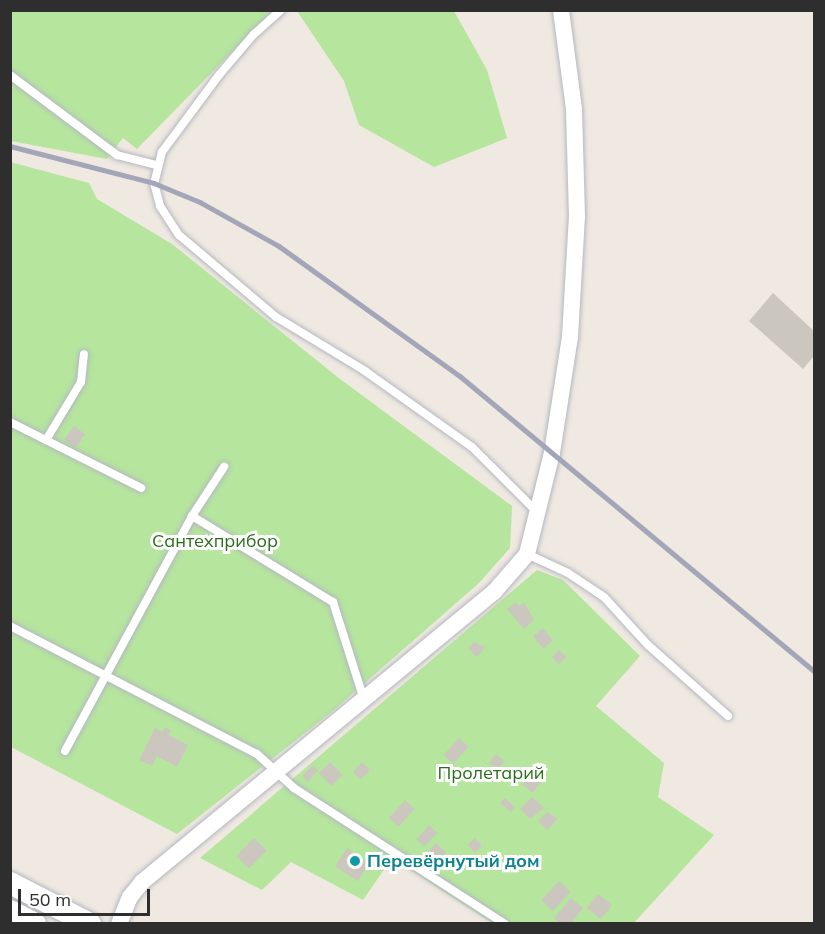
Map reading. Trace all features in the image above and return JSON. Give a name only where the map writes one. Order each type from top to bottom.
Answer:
[{"type":"main road","points":[[10,883],[90,924]]},
{"type":"main road","points":[[10,911],[35,924]]},
{"type":"street","points":[[119,924],[130,897],[142,882],[278,773],[494,592],[527,554],[539,514],[570,337],[577,217],[574,110],[561,10]]},
{"type":"lane","points":[[281,10],[254,34],[219,75],[184,120],[156,165],[154,183],[160,206],[178,235],[276,317],[365,372],[472,447],[539,514]]},
{"type":"lane","points":[[10,75],[117,155],[156,165]]},
{"type":"lane","points":[[46,440],[81,382],[84,354]]},
{"type":"lane","points":[[10,422],[141,488]]},
{"type":"lane","points":[[65,751],[104,675],[192,516],[224,468]]},
{"type":"lane","points":[[192,516],[333,602],[364,701]]},
{"type":"lane","points":[[527,554],[568,573],[604,597],[648,645],[728,716]]},
{"type":"lane","points":[[10,626],[257,754],[294,788],[505,924]]},
{"type":"green space","points":[[10,11],[272,11],[137,149],[123,138],[107,159],[11,141]]},
{"type":"green space","points":[[297,11],[454,11],[487,70],[507,138],[434,167],[359,125],[344,81]]},
{"type":"green space","name":"Сантехприбор","points":[[10,162],[89,183],[97,199],[172,244],[340,379],[512,506],[510,548],[479,583],[334,710],[177,834],[11,747]]},
{"type":"green space","name":"Пролетарий","points":[[537,570],[563,580],[640,656],[596,706],[664,763],[658,797],[714,835],[633,924],[492,923],[392,858],[363,900],[291,862],[262,890],[200,858]]},
{"type":"building","points":[[773,293],[814,331],[814,356],[803,369],[749,321]]},
{"type":"building","points":[[74,426],[85,434],[75,448],[64,440]]},
{"type":"building","points":[[516,602],[519,606],[524,602],[534,620],[524,629],[507,609]]},
{"type":"building","points":[[543,628],[553,640],[543,649],[533,636]]},
{"type":"building","points":[[474,642],[485,647],[477,657],[468,649]]},
{"type":"building","points":[[559,650],[566,657],[559,664],[552,657]]},
{"type":"building","points":[[165,727],[171,730],[169,735],[188,745],[177,767],[157,756],[152,766],[139,760],[155,728],[162,732]]},
{"type":"building","points":[[459,738],[469,747],[453,764],[444,755]]},
{"type":"building","points":[[496,754],[504,761],[497,770],[489,762]]},
{"type":"building","points":[[330,762],[343,775],[331,786],[319,773]]},
{"type":"building","points":[[362,762],[370,769],[361,780],[353,773]]},
{"type":"building","points":[[313,765],[318,770],[308,782],[302,776]]},
{"type":"building","points":[[532,773],[542,781],[533,793],[523,785]]},
{"type":"building","points":[[532,797],[544,808],[530,819],[520,809]]},
{"type":"building","points":[[505,798],[515,807],[511,812],[500,803]]},
{"type":"building","points":[[405,800],[415,809],[399,827],[389,818]]},
{"type":"building","points":[[547,812],[558,819],[547,830],[538,821]]},
{"type":"building","points":[[429,825],[437,832],[425,847],[417,839]]},
{"type":"building","points":[[254,838],[267,851],[249,868],[236,856]]},
{"type":"building","points":[[475,838],[482,846],[475,853],[467,845]]},
{"type":"building","points":[[436,843],[446,852],[438,864],[426,854]]},
{"type":"building","points":[[347,848],[370,863],[358,881],[335,866]]},
{"type":"building","points":[[559,881],[571,892],[553,911],[541,900]]},
{"type":"building","points":[[598,894],[612,905],[601,919],[587,908]]},
{"type":"building","points":[[571,898],[583,908],[571,924],[560,924],[554,918]]},
{"type":"railway","points":[[10,146],[154,183],[200,202],[279,246],[460,376],[814,671]]},
{"type":"place","name":"Перевёрнутый дом","points":[[355,861]]}]
